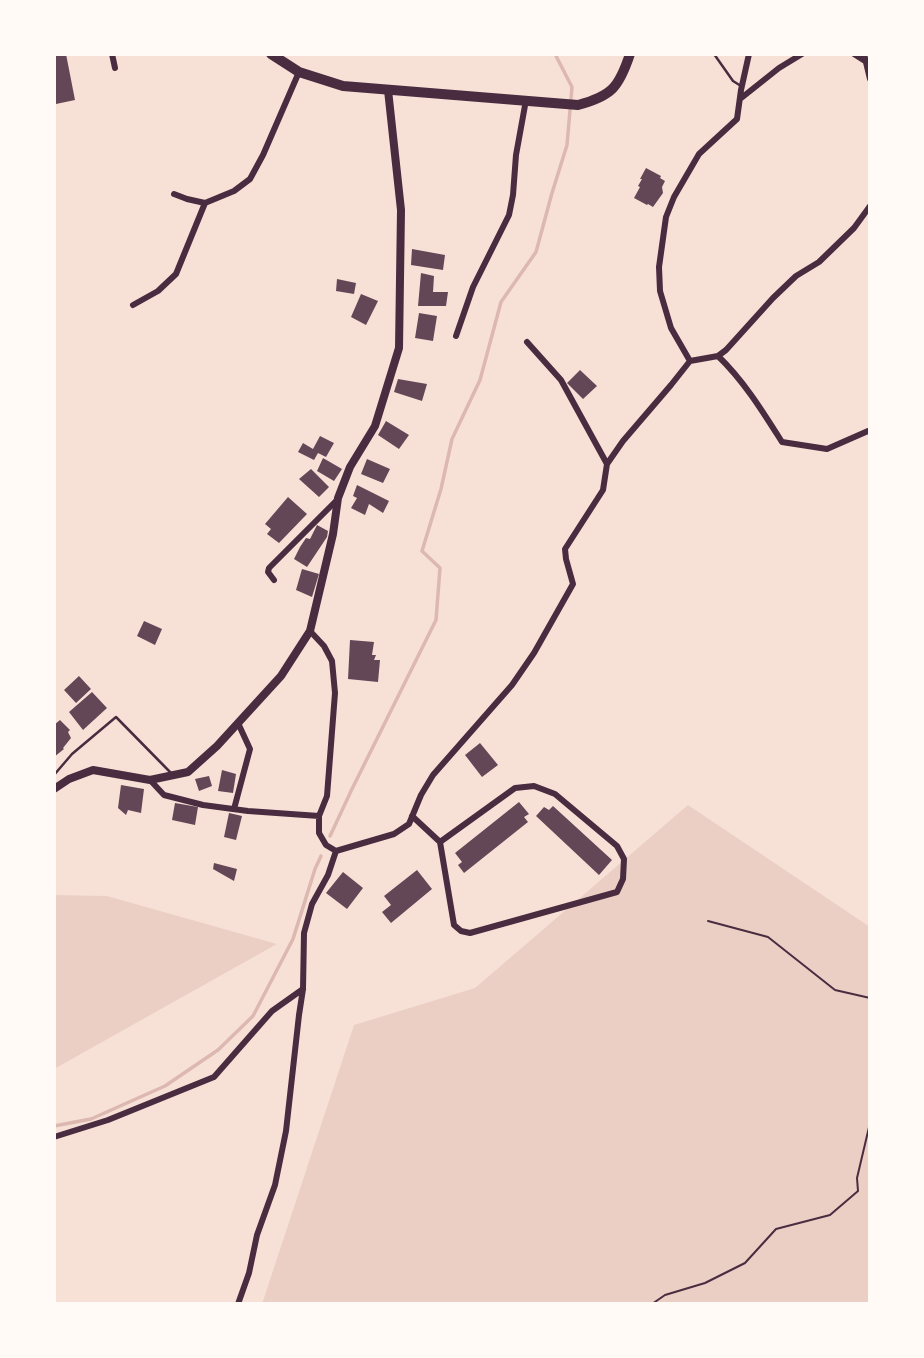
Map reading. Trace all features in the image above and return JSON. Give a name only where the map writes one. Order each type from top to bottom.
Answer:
[{"type":"main road","points":[[271,54],[299,72],[343,86],[578,105],[598,100],[611,91],[622,76],[630,54]]},
{"type":"street","points":[[112,54],[115,68]]},
{"type":"street","points":[[690,361],[671,328],[660,291],[659,267],[666,217],[674,197],[699,155],[737,119],[749,54]]},
{"type":"street","points":[[740,99],[779,68],[802,54]]},
{"type":"street","points":[[854,54],[864,58],[870,79]]},
{"type":"street","points":[[174,194],[187,200],[205,203],[234,191],[250,179],[299,72]]},
{"type":"street","points":[[54,789],[69,779],[93,770],[150,780],[188,772],[199,764],[281,676],[310,631],[333,534],[338,498],[350,467],[375,426],[400,348],[401,210],[388,90]]},
{"type":"street","points":[[456,336],[472,288],[509,215],[526,100]]},
{"type":"street","points":[[132,306],[158,291],[176,274],[205,203]]},
{"type":"street","points":[[310,631],[324,646],[332,661],[335,693],[327,796],[319,816],[319,833],[326,845],[336,851],[394,834],[409,824],[433,775],[512,685],[534,653],[573,584],[565,549],[603,490],[607,464],[690,361],[719,356],[796,276],[819,262],[854,228],[870,206]]},
{"type":"street","points":[[527,342],[561,380],[607,464]]},
{"type":"street","points":[[719,356],[755,399],[782,442],[827,449],[870,432]]},
{"type":"street","points":[[274,580],[268,572],[269,568],[338,498]]},
{"type":"street","points":[[234,809],[250,749],[238,723]]},
{"type":"street","points":[[150,780],[164,795],[203,805],[319,816]]},
{"type":"street","points":[[412,816],[440,842],[454,925],[461,931],[470,933],[617,892],[623,879],[624,859],[617,846],[555,794],[534,786],[515,788],[440,842]]},
{"type":"street","points":[[238,1304],[250,1273],[257,1235],[275,1185],[286,1131],[303,989],[304,933],[312,904],[328,875],[336,851]]},
{"type":"street","points":[[54,1136],[108,1120],[214,1077],[272,1011],[303,989]]},
{"type":"lane","points":[[714,54],[733,81],[742,87]]},
{"type":"lane","points":[[54,775],[72,754],[116,717],[174,776]]},
{"type":"path","points":[[708,922],[768,937],[835,990],[870,998]]},
{"type":"path","points":[[652,1304],[665,1295],[705,1283],[745,1263],[776,1229],[830,1215],[858,1191],[857,1178],[870,1123]]},
{"type":"shaded area","points":[[688,805],[870,927],[870,1304],[262,1304],[354,1025],[475,988]]},
{"type":"shaded area","points":[[54,895],[107,896],[277,944],[54,1069]]},
{"type":"building","points":[[54,54],[66,54],[75,100],[56,104]]},
{"type":"building","points":[[646,168],[665,181],[663,193],[653,207],[634,198]]},
{"type":"building","points":[[412,249],[445,255],[443,270],[411,265]]},
{"type":"building","points":[[421,273],[434,276],[433,292],[448,292],[446,306],[418,306]]},
{"type":"building","points":[[337,279],[356,283],[354,294],[336,291]]},
{"type":"building","points":[[361,294],[378,301],[366,325],[351,317]]},
{"type":"building","points":[[419,313],[437,316],[433,341],[415,338]]},
{"type":"building","points":[[580,370],[597,386],[583,399],[567,383]]},
{"type":"building","points":[[398,379],[427,384],[422,401],[394,392]]},
{"type":"building","points":[[386,421],[409,435],[399,449],[378,435]]},
{"type":"building","points":[[320,436],[334,443],[326,457],[318,453],[314,460],[298,452],[303,443],[313,449]]},
{"type":"building","points":[[323,458],[342,469],[334,481],[317,471]]},
{"type":"building","points":[[367,459],[390,469],[383,483],[361,474]]},
{"type":"building","points":[[311,469],[329,487],[319,497],[299,479]]},
{"type":"building","points":[[357,485],[389,501],[383,513],[369,504],[365,515],[351,508],[357,498],[353,496]]},
{"type":"building","points":[[288,497],[307,514],[279,543],[267,534],[271,529],[265,524]]},
{"type":"building","points":[[317,525],[328,531],[327,537],[307,567],[294,559]]},
{"type":"building","points":[[302,569],[319,574],[312,597],[296,590]]},
{"type":"building","points":[[144,621],[162,629],[155,645],[137,636]]},
{"type":"building","points":[[350,640],[374,642],[372,655],[376,655],[374,660],[380,660],[378,682],[348,679]]},
{"type":"building","points":[[79,676],[91,689],[76,703],[64,690]]},
{"type":"building","points":[[92,692],[107,708],[83,730],[69,712]]},
{"type":"building","points":[[60,720],[70,730],[68,732],[71,738],[64,749],[54,757],[54,725]]},
{"type":"building","points":[[480,743],[498,765],[482,777],[465,755]]},
{"type":"building","points":[[222,770],[236,774],[233,793],[218,791]]},
{"type":"building","points":[[209,776],[212,786],[199,791],[195,779]]},
{"type":"building","points":[[121,785],[144,789],[141,813],[128,810],[126,815],[118,808]]},
{"type":"building","points":[[519,802],[529,814],[524,817],[528,822],[464,873],[458,865],[462,862],[455,853]]},
{"type":"building","points":[[175,803],[198,807],[195,825],[172,820]]},
{"type":"building","points":[[553,806],[612,860],[599,875],[536,816],[544,807],[549,810]]},
{"type":"building","points":[[229,813],[242,816],[236,840],[224,837]]},
{"type":"building","points":[[214,863],[237,869],[234,881],[213,869]]},
{"type":"building","points":[[417,870],[432,889],[391,923],[382,912],[391,905],[384,896]]},
{"type":"building","points":[[343,872],[363,888],[347,909],[326,893]]},
{"type":"waterway","points":[[330,836],[436,620],[440,568],[422,551],[441,489],[452,439],[480,380],[501,302],[536,252],[567,145],[572,87],[555,54]]},
{"type":"waterway","points":[[54,1126],[91,1119],[165,1086],[218,1050],[253,1016],[293,939],[321,856]]}]
